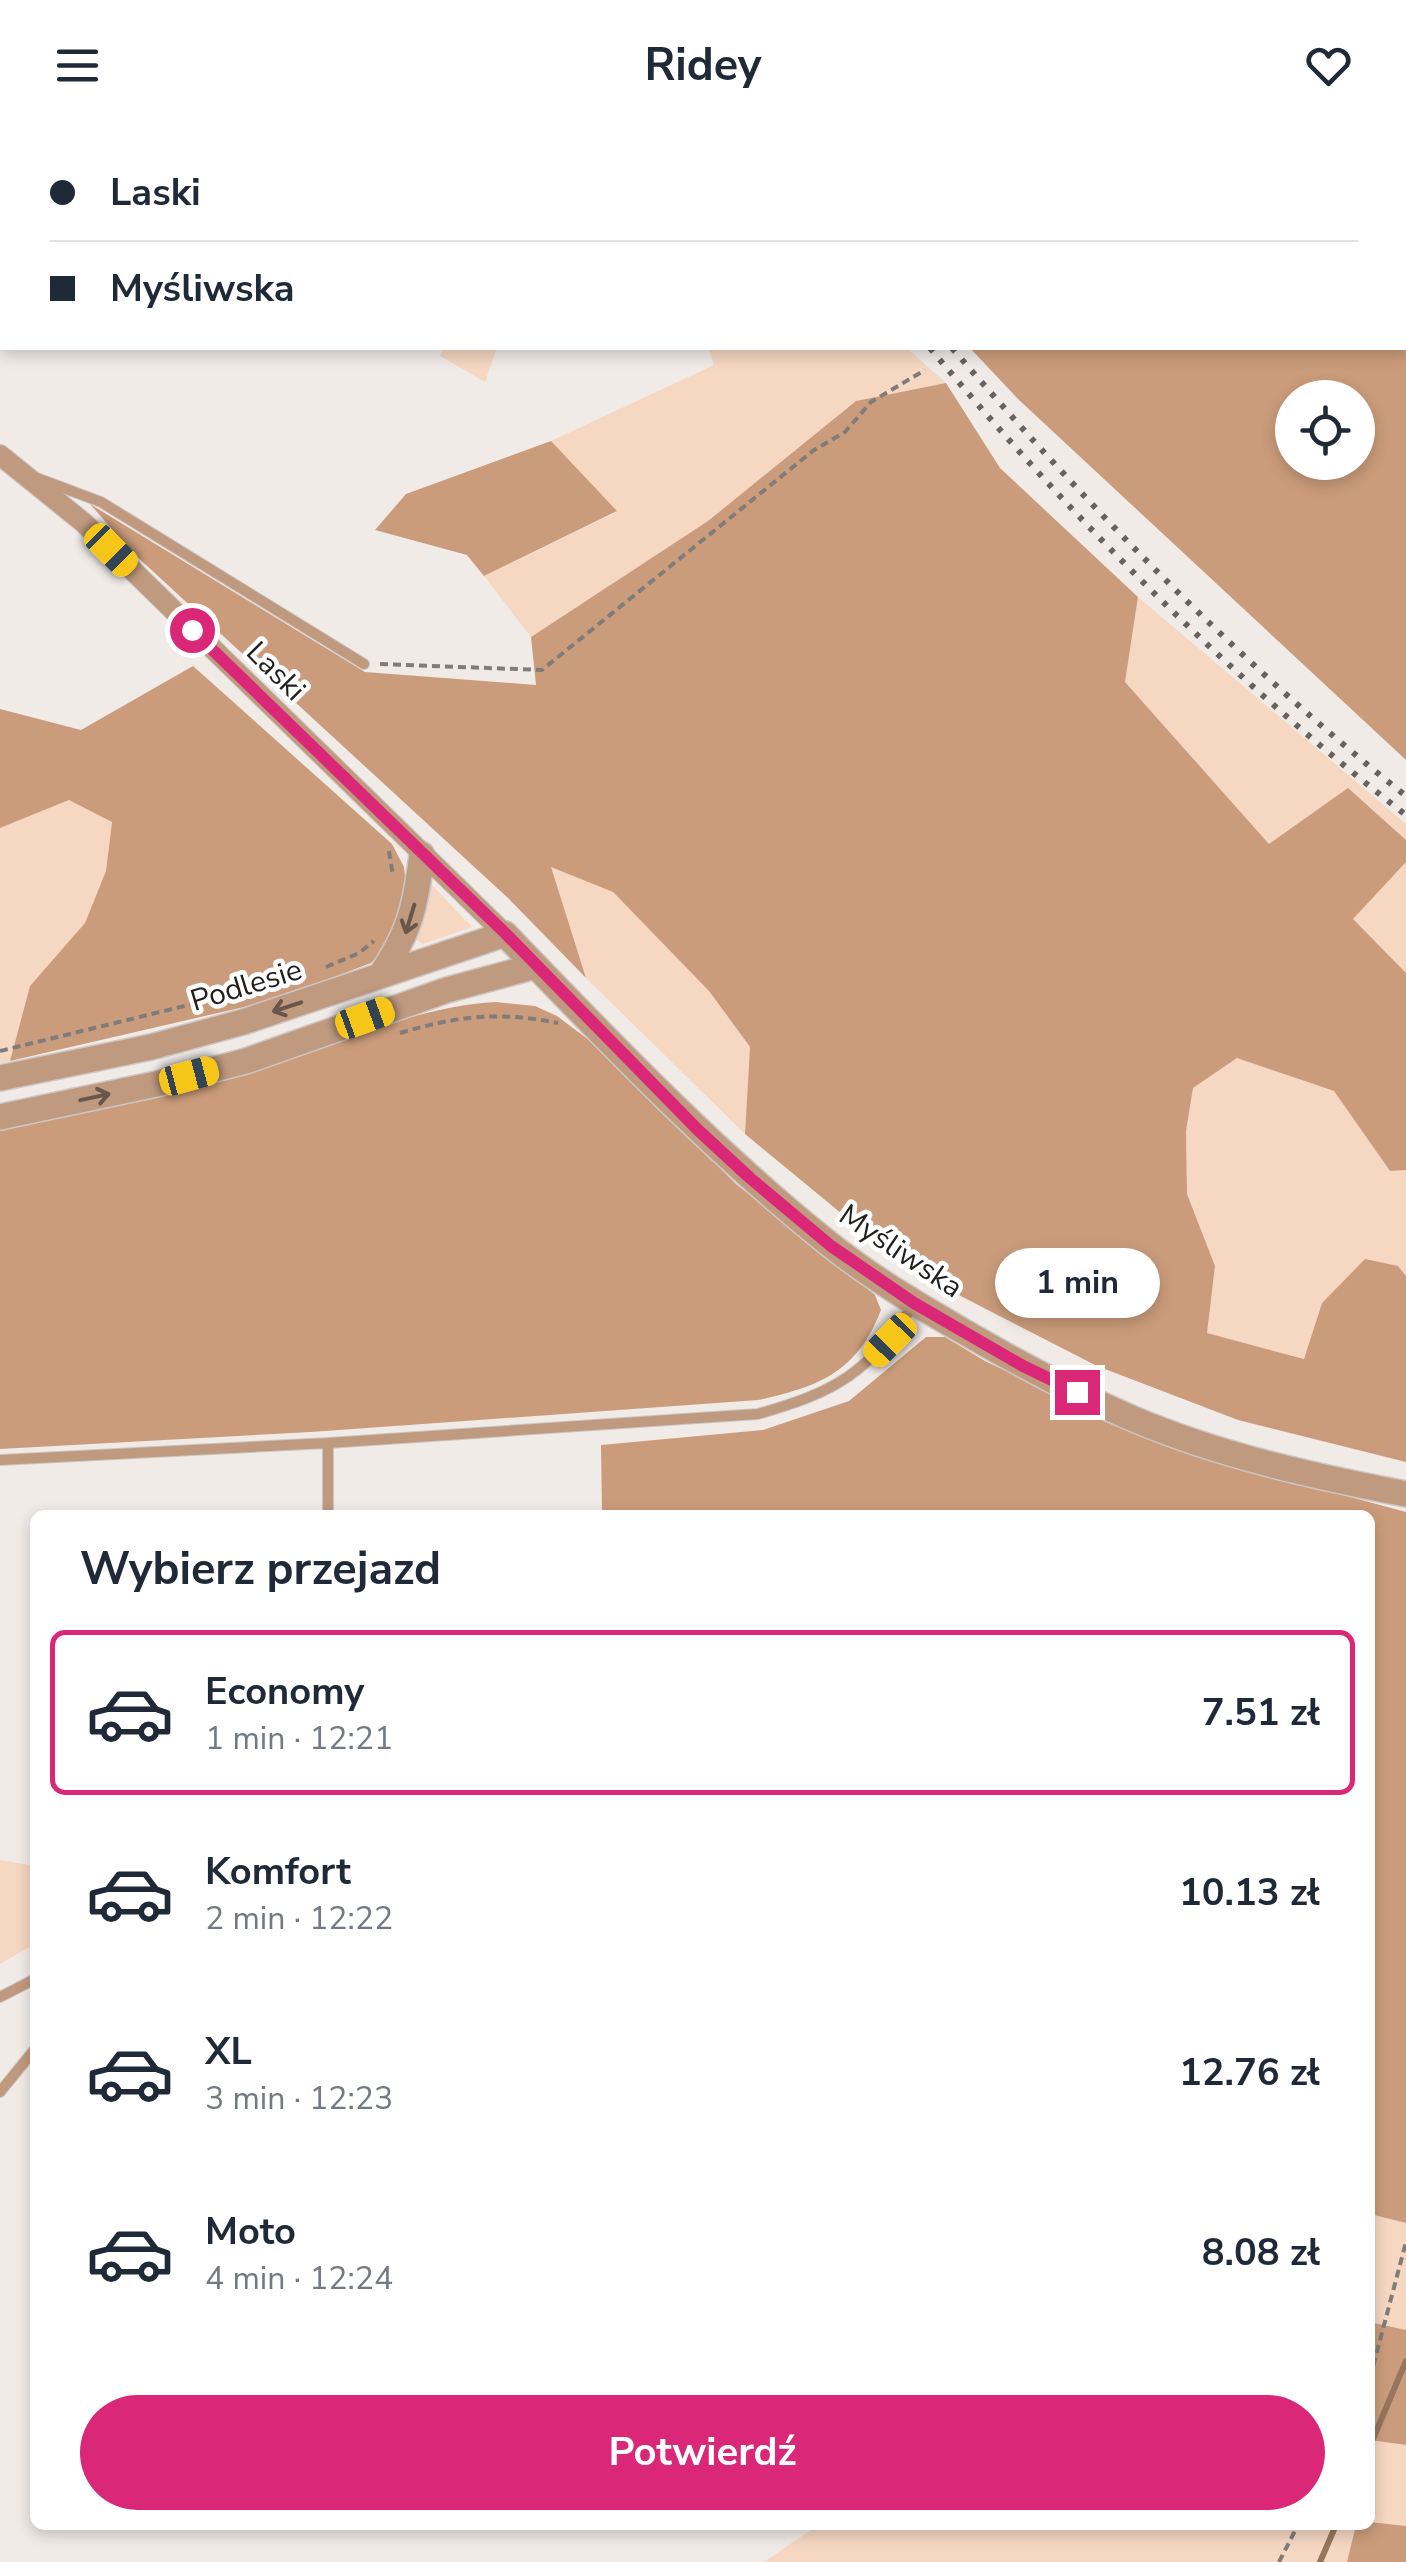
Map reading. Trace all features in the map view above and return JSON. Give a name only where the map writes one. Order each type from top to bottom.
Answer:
[{"type":"street","name":"Laski","points":[[0,455],[84,523],[506,934]]},
{"type":"street","points":[[380,976],[406,935],[415,907],[422,855]]},
{"type":"street","name":"Podlesie","points":[[0,1078],[206,1032],[506,934]]},
{"type":"street","name":"Myśliwska","points":[[506,934],[737,1166],[831,1246],[914,1303],[1023,1366],[1132,1418],[1285,1469],[1406,1494]]},
{"type":"street","points":[[433,958],[448,965],[446,990]]},
{"type":"street","points":[[0,1117],[161,1084],[246,1061],[446,990],[536,966]]},
{"type":"lane","points":[[27,474],[100,502],[364,664]]},
{"type":"lane","points":[[0,1460],[758,1414],[836,1386],[868,1363],[890,1340],[914,1303]]},
{"type":"lane","points":[[328,1443],[328,1510]]},
{"type":"lane","points":[[0,1997],[30,1982]]},
{"type":"lane","points":[[0,2092],[30,2056]]},
{"type":"path","points":[[364,664],[542,670],[814,450],[845,432],[871,402],[925,370]]},
{"type":"path","points":[[382,817],[393,883]]},
{"type":"path","points":[[323,968],[359,954],[374,940]]},
{"type":"path","points":[[0,1052],[289,980]]},
{"type":"path","points":[[1375,2359],[1406,2242]]},
{"type":"path","points":[[1279,2562],[1295,2530]]},
{"type":"shaded area","points":[[442,350],[496,350],[485,382],[440,356]]},
{"type":"shaded area","points":[[709,350],[909,350],[946,383],[856,401],[708,521],[531,637],[484,576],[617,512],[551,441],[714,365]]},
{"type":"shaded area","points":[[972,350],[1406,350],[1406,760],[1018,399]]},
{"type":"shaded area","points":[[946,383],[1000,468],[1138,597],[1125,682],[1269,844],[1348,788],[1406,840],[1406,862],[1353,919],[1406,973],[1406,1170],[1390,1171],[1334,1091],[1237,1058],[1193,1088],[1186,1131],[1187,1194],[1215,1266],[1207,1333],[1304,1359],[1322,1303],[1365,1259],[1398,1266],[1406,1276],[1406,1462],[1238,1420],[1097,1366],[910,1270],[745,1134],[750,1047],[709,991],[613,892],[551,867],[586,978],[508,898],[133,553],[90,504],[365,672],[536,685],[531,637],[708,521],[856,401]]},
{"type":"shaded area","points":[[551,441],[617,511],[484,576],[467,555],[375,530],[406,494]]},
{"type":"shaded area","points":[[1138,597],[1406,824],[1406,840],[1348,789],[1270,845],[1125,682]]},
{"type":"shaded area","points":[[193,666],[392,844],[404,867],[407,895],[392,941],[371,963],[274,1000],[10,1061],[30,986],[85,923],[106,871],[112,822],[69,800],[0,828],[0,709],[81,730]]},
{"type":"shaded area","points":[[69,800],[112,821],[106,871],[85,923],[30,986],[10,1061],[0,1063],[0,828]]},
{"type":"shaded area","points":[[1406,862],[1406,973],[1405,974],[1352,919]]},
{"type":"shaded area","points":[[550,866],[613,892],[709,991],[750,1048],[745,1134],[586,978]]},
{"type":"shaded area","points":[[429,882],[472,927],[423,944],[415,938]]},
{"type":"shaded area","points":[[496,1002],[535,1006],[557,1016],[601,1049],[736,1184],[875,1295],[881,1310],[848,1362],[817,1382],[758,1400],[311,1432],[0,1449],[0,1131],[241,1072],[412,1017]]},
{"type":"shaded area","points":[[1237,1058],[1334,1091],[1390,1171],[1406,1170],[1406,1276],[1397,1266],[1322,1303],[1304,1359],[1206,1333],[1215,1266],[1187,1194],[1186,1131],[1193,1088]]},
{"type":"shaded area","points":[[926,1337],[945,1337],[985,1361],[1103,1416],[1214,1460],[1406,1512],[1406,2223],[1375,2215],[1375,1510],[602,1510],[601,1445],[763,1430],[849,1401]]},
{"type":"shaded area","points":[[0,1860],[30,1865],[30,1947],[0,1964]]},
{"type":"shaded area","points":[[1375,2215],[1406,2223],[1406,2330],[1375,2323]]},
{"type":"shaded area","points":[[1375,2323],[1406,2330],[1406,2445],[1375,2441]]},
{"type":"shaded area","points":[[1375,2441],[1406,2445],[1406,2526],[1375,2523]]},
{"type":"shaded area","points":[[1375,2523],[1406,2526],[1406,2562],[1347,2562],[1355,2530],[1375,2530]]},
{"type":"shaded area","points":[[811,2530],[1355,2530],[1347,2562],[764,2562]]},
{"type":"waterway","points":[[1375,2434],[1406,2361]]},
{"type":"waterway","points":[[1320,2562],[1334,2530]]},
{"type":"railway","points":[[932,350],[1039,474],[1155,594],[1278,709],[1406,815]]},
{"type":"railway","points":[[954,350],[1168,582],[1284,693],[1406,796]]},
{"type":"route","points":[[192,630],[506,934],[600,1033],[750,1178],[831,1246],[914,1303],[1023,1366],[1077,1392]]}]
